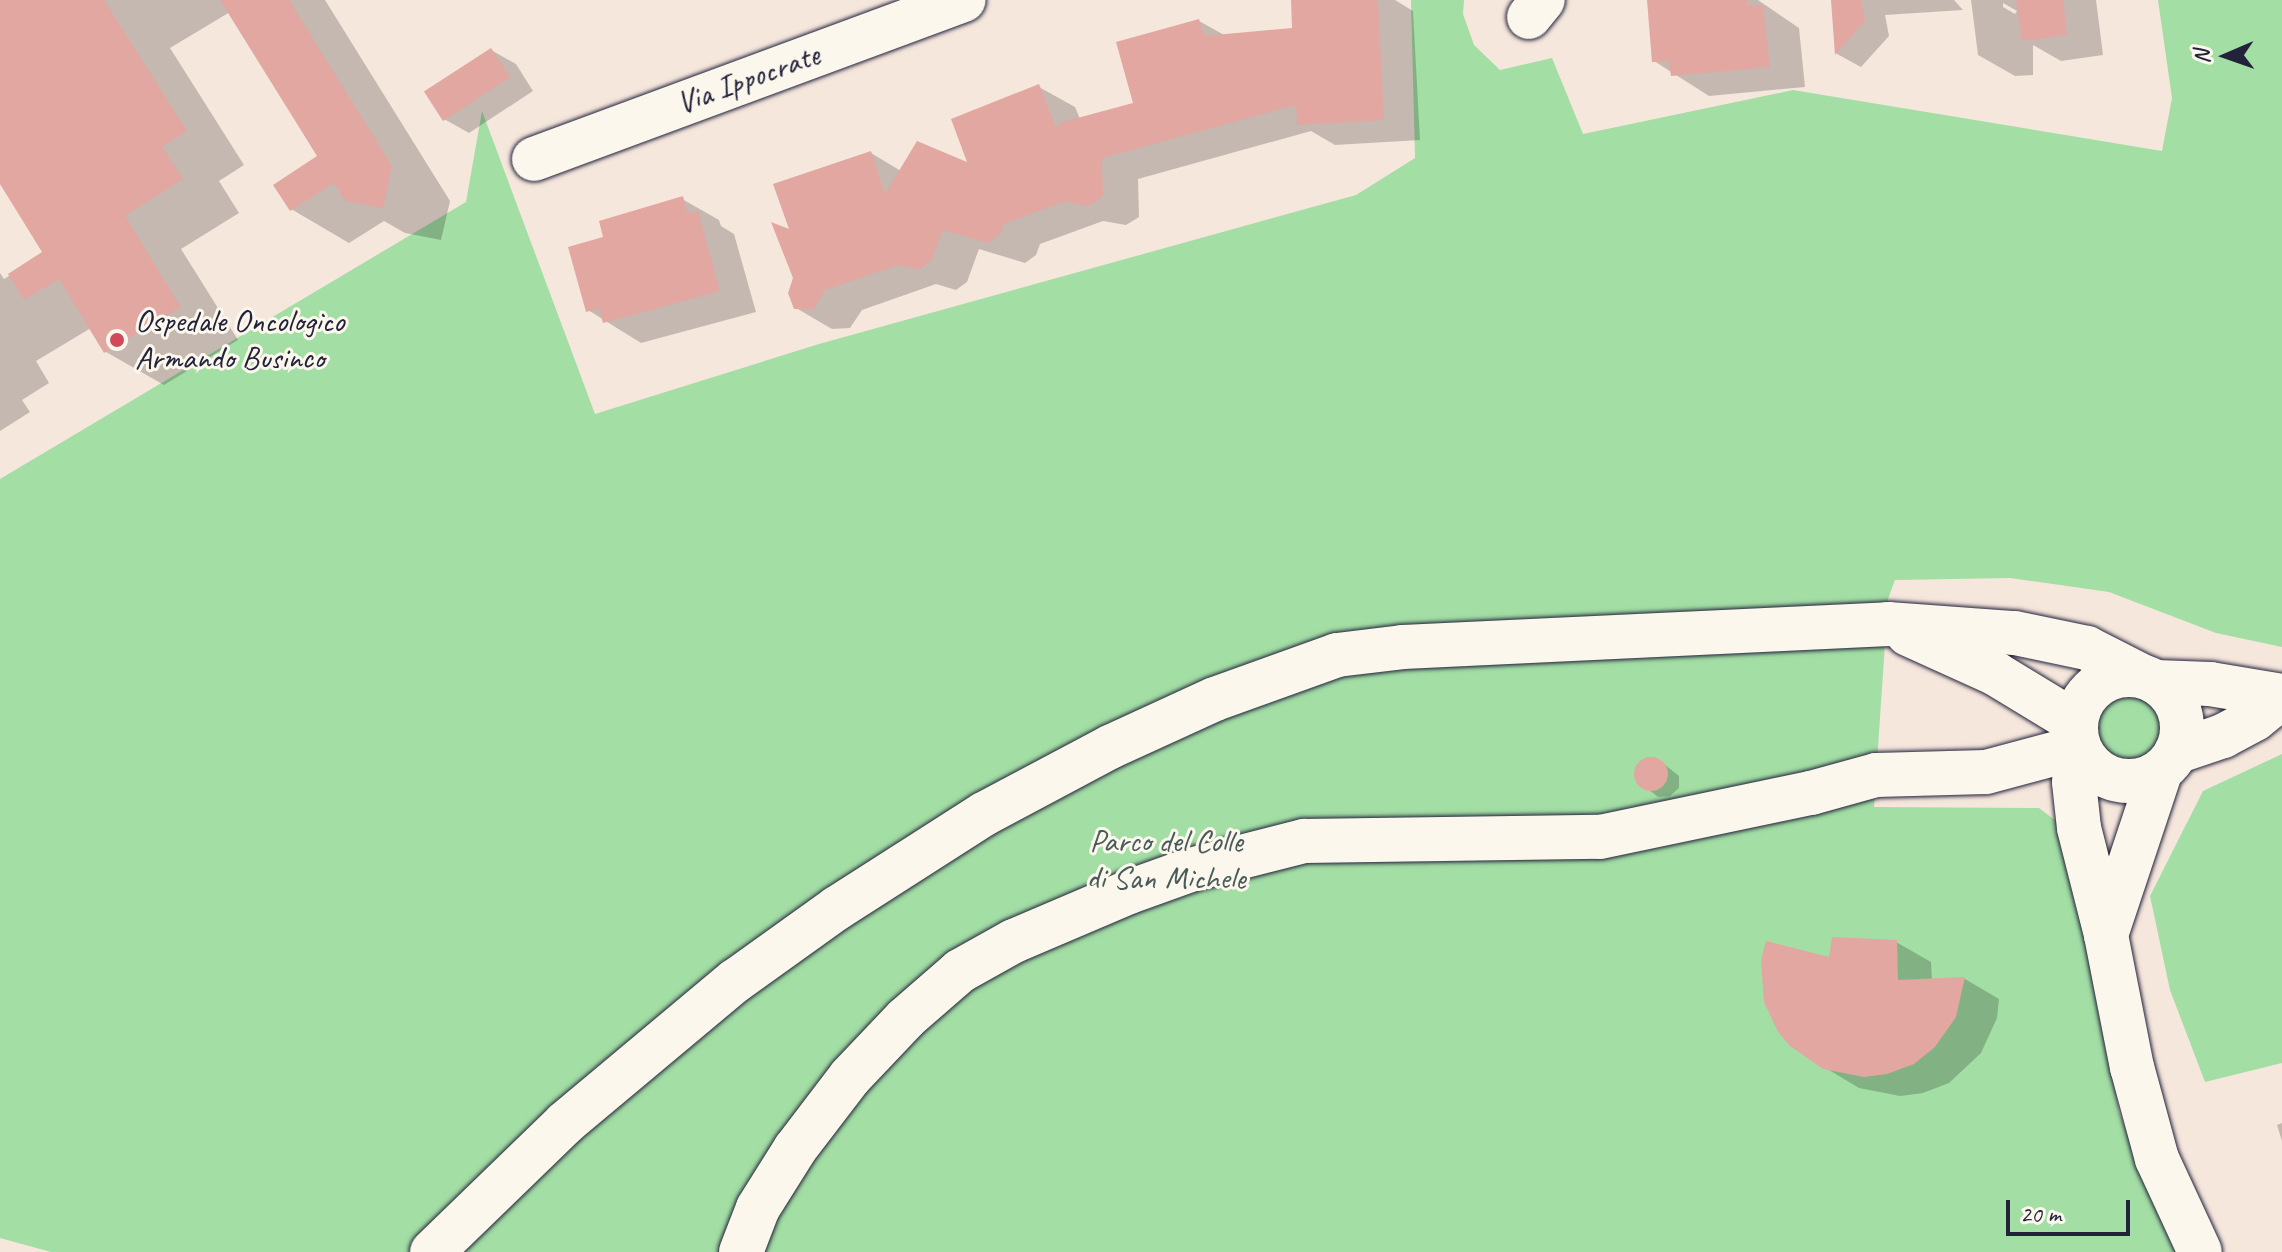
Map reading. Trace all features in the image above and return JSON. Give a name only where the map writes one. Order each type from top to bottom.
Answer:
[{"type":"street","name":"Via Ippocrate","points":[[534,159],[963,0]]},
{"type":"street","points":[[1888,624],[1996,674],[2078,739],[2094,769],[2109,779],[2135,781],[2255,719],[2282,696]]},
{"type":"street","points":[[432,1252],[577,1113],[735,981],[837,908],[984,814],[1110,747],[1215,699],[1337,655],[1403,647],[1888,624],[2015,633],[2087,648],[2148,679],[2179,709],[2183,727],[2106,935]]},
{"type":"street","points":[[2200,1252],[2157,1159],[2132,1067],[2106,935],[2079,828],[2074,782],[2080,705],[2098,685],[2122,675],[2210,684],[2282,696]]},
{"type":"street","points":[[741,1252],[758,1208],[795,1149],[850,1077],[906,1018],[960,971],[1014,941],[1129,892],[1190,870],[1304,841],[1600,837],[1811,793],[1876,775],[1986,772],[2078,739]]},
{"type":"green space","name":"Parco del Colle di San Michele","points":[[1411,0],[1464,0],[1463,14],[1474,45],[1500,70],[1552,58],[1583,134],[1793,90],[2162,151],[2172,98],[2158,0],[2282,0],[2282,647],[2216,633],[2109,592],[2010,578],[1895,580],[1888,599],[1874,807],[2039,808],[2060,824],[2077,868],[2119,1112],[2175,1252],[51,1252],[0,1238],[0,479],[466,202],[482,111],[595,414],[819,344],[1356,195],[1415,158]]},
{"type":"green space","points":[[2136,692],[2158,707],[2164,727],[2162,741],[2154,752],[2143,760],[2122,762],[2104,752],[2096,741],[2094,720],[2104,702],[2115,694]]},
{"type":"green space","points":[[2282,754],[2282,1063],[2205,1082],[2170,990],[2150,896],[2203,791]]},
{"type":"building","name":"Ospedale Oncologico Armando Businco","points":[[0,0],[104,0],[187,131],[162,147],[183,179],[125,216],[181,307],[104,353],[59,279],[24,300],[8,274],[42,252],[0,184]]},
{"type":"building","points":[[220,0],[289,0],[392,166],[383,208],[345,201],[334,183],[290,211],[273,185],[317,156]]},
{"type":"building","points":[[1291,0],[1378,0],[1384,120],[1297,125],[1296,105],[1102,158],[1103,196],[1093,204],[1085,206],[1066,201],[1004,224],[1000,234],[988,243],[943,230],[931,261],[919,270],[898,265],[825,290],[814,309],[794,309],[788,293],[793,278],[771,222],[789,229],[773,184],[871,151],[885,194],[917,141],[967,162],[951,119],[1039,84],[1056,128],[1059,123],[1133,103],[1116,42],[1199,19],[1204,36],[1292,28]]},
{"type":"building","points":[[1647,0],[1747,0],[1747,6],[1763,5],[1770,67],[1671,76],[1669,61],[1652,62]]},
{"type":"building","points":[[1831,0],[1861,0],[1865,21],[1835,55]]},
{"type":"building","points":[[2016,0],[2063,0],[2067,35],[2022,41]]},
{"type":"building","points":[[491,48],[510,77],[443,121],[424,92]]},
{"type":"building","points":[[683,196],[687,213],[698,211],[720,291],[603,323],[599,308],[586,312],[568,247],[603,237],[599,221]]},
{"type":"building","points":[[1651,757],[1663,762],[1668,774],[1663,786],[1651,791],[1639,786],[1634,774],[1639,762]]},
{"type":"building","points":[[1832,937],[1897,940],[1898,980],[1965,977],[1956,1017],[1935,1047],[1914,1064],[1887,1074],[1864,1077],[1823,1069],[1790,1046],[1778,1032],[1764,1002],[1761,960],[1766,941],[1829,957]]},
{"type":"place","name":"Ospedale Oncologico Armando Businco","points":[[117,340]]}]
